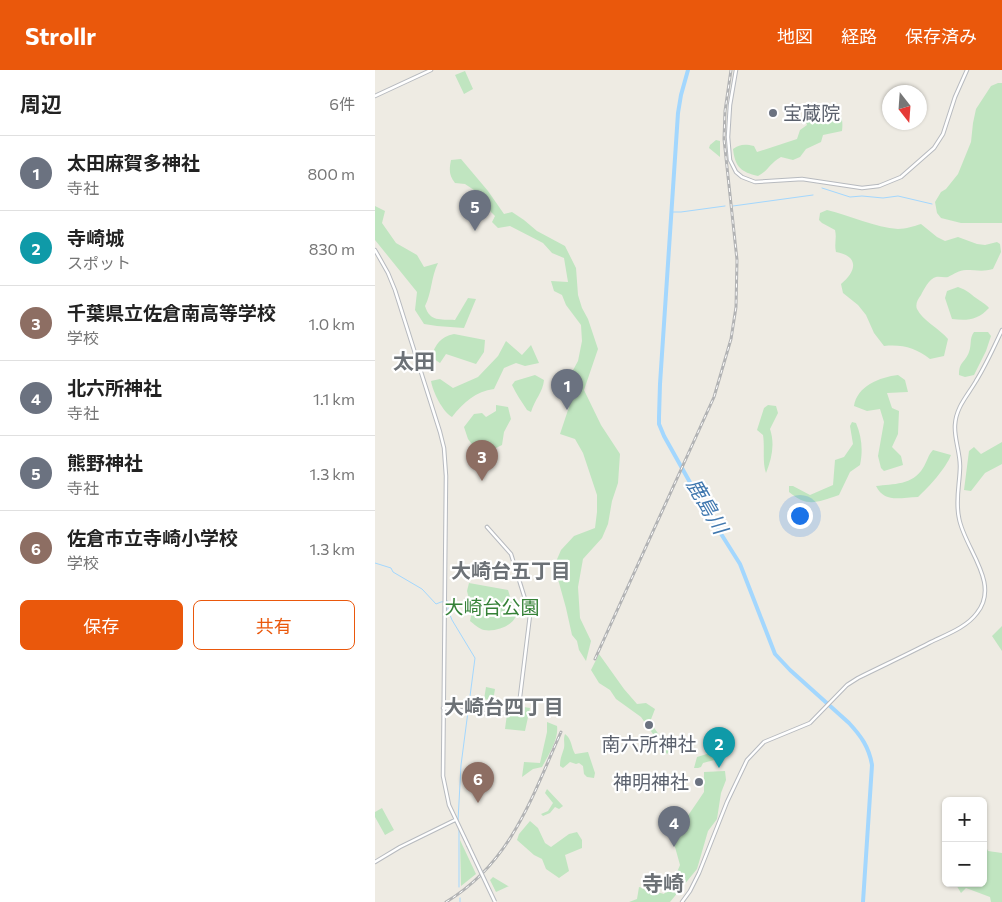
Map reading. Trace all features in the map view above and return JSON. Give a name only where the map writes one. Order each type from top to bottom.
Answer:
[{"type":"street","points":[[375,96],[431,70]]},
{"type":"street","points":[[736,70],[728,137],[730,160],[736,172],[742,177],[755,182],[802,178],[862,188],[879,186],[901,177],[934,148],[943,134],[955,97],[967,70]]},
{"type":"street","points":[[375,250],[395,290],[444,448],[446,476],[443,776],[445,792],[455,820],[495,902]]},
{"type":"street","points":[[681,902],[690,891],[699,873],[727,802],[747,760],[764,742],[810,723],[847,685],[959,628],[975,615],[981,607],[985,596],[985,581],[964,536],[958,516],[957,495],[960,463],[955,423],[958,410],[977,381],[1002,330]]},
{"type":"street","points":[[443,708],[499,715],[511,710],[520,697],[530,617],[511,554],[487,527]]},
{"type":"street","points":[[375,862],[400,847],[455,820]]},
{"type":"green space","points":[[465,71],[473,89],[464,94],[455,75]]},
{"type":"green space","points":[[1002,83],[1002,223],[961,223],[941,218],[937,213],[935,202],[941,192],[946,189],[958,174],[971,142],[976,109],[991,86]]},
{"type":"green space","points":[[833,110],[841,116],[842,131],[823,135],[821,142],[806,149],[800,157],[793,160],[781,157],[758,176],[747,173],[737,164],[733,149],[736,147],[743,145],[754,146],[757,152],[797,139],[800,130],[807,125],[805,119],[829,115]]},
{"type":"green space","points":[[716,140],[720,141],[720,157],[709,148]]},
{"type":"green space","points":[[461,159],[488,191],[504,214],[512,212],[537,231],[565,246],[576,268],[578,295],[598,349],[584,390],[601,425],[620,454],[618,483],[612,501],[608,524],[602,538],[583,559],[578,587],[580,618],[591,641],[586,661],[579,650],[577,641],[572,635],[555,564],[561,550],[574,536],[595,528],[597,512],[597,495],[583,453],[575,439],[560,434],[569,407],[560,394],[578,361],[582,341],[581,325],[566,305],[562,295],[554,291],[551,281],[568,282],[564,258],[552,253],[543,243],[510,226],[498,228],[492,222],[495,216],[477,198],[474,190],[465,184],[455,183],[452,178],[450,170],[451,160]]},
{"type":"green space","points":[[375,206],[385,211],[382,223],[396,243],[417,255],[424,267],[438,263],[425,306],[430,315],[436,319],[455,320],[468,298],[476,299],[464,328],[424,324],[415,310],[417,292],[375,240]]},
{"type":"green space","points":[[827,210],[890,228],[898,229],[921,224],[945,241],[958,237],[977,244],[985,245],[997,242],[1000,244],[1001,252],[993,269],[983,271],[963,270],[948,277],[933,278],[925,287],[918,300],[916,307],[919,313],[948,339],[944,356],[930,359],[909,348],[884,346],[874,333],[866,315],[858,305],[843,293],[841,284],[850,274],[853,265],[849,257],[836,252],[835,230],[819,220],[820,213]]},
{"type":"green space","points":[[958,287],[964,289],[989,308],[981,315],[972,319],[952,319],[945,298],[947,291]]},
{"type":"green space","points":[[974,332],[988,332],[991,336],[974,375],[965,377],[959,375],[959,370],[969,352]]},
{"type":"green space","points":[[454,334],[485,340],[484,352],[476,364],[446,354],[440,363],[431,357],[439,342],[445,337]]},
{"type":"green space","points":[[506,341],[522,355],[531,345],[539,363],[525,366],[516,363],[504,368],[494,389],[481,392],[470,398],[452,417],[448,414],[439,401],[431,381],[440,379],[453,388],[478,377],[498,356]]},
{"type":"green space","points":[[535,375],[544,380],[531,412],[527,410],[512,385],[515,381]]},
{"type":"green space","points":[[898,375],[905,380],[908,392],[887,393],[892,408],[899,411],[898,434],[892,447],[901,456],[903,465],[884,471],[881,468],[878,456],[884,422],[880,409],[867,411],[854,406],[856,399],[864,388],[877,380]]},
{"type":"green space","points":[[496,405],[508,407],[511,419],[504,432],[502,445],[496,448],[477,451],[468,439],[464,427],[474,414],[482,413],[486,417],[496,411]]},
{"type":"green space","points":[[768,405],[776,406],[778,413],[770,429],[772,451],[766,473],[763,435],[757,430],[764,408]]},
{"type":"green space","points":[[852,422],[856,423],[860,434],[861,460],[860,465],[850,472],[839,495],[819,501],[807,502],[789,492],[789,486],[793,486],[810,495],[833,485],[835,460],[844,457],[853,444],[850,426]]},
{"type":"green space","points":[[1002,442],[1002,464],[985,473],[971,491],[964,490],[969,451],[974,447],[981,454]]},
{"type":"green space","points":[[933,450],[951,455],[937,477],[918,497],[894,498],[880,492],[876,486],[902,483],[914,478],[919,474]]},
{"type":"green space","name":"大崎台公園","points":[[469,583],[508,590],[516,616],[514,620],[503,628],[494,630],[480,629],[470,621],[472,611],[467,591]]},
{"type":"green space","points":[[1002,626],[1002,651],[992,636]]},
{"type":"green space","points":[[599,654],[637,704],[646,703],[655,709],[650,722],[662,739],[673,748],[667,754],[641,717],[616,699],[610,690],[599,683],[591,670]]},
{"type":"green space","points":[[486,687],[495,689],[493,701],[484,699]]},
{"type":"green space","points":[[518,706],[530,708],[525,731],[505,729],[507,714]]},
{"type":"green space","points":[[547,722],[557,726],[553,747],[542,767],[533,769],[522,777],[524,762],[540,763],[547,732]]},
{"type":"green space","points":[[565,734],[575,754],[588,752],[595,773],[594,778],[587,777],[584,774],[583,766],[579,763],[570,762],[563,768],[560,766]]},
{"type":"green space","points":[[710,753],[717,756],[718,759],[703,763],[701,767],[694,768],[697,757]]},
{"type":"green space","points":[[725,771],[726,780],[721,793],[717,819],[708,831],[697,869],[670,902],[629,902],[637,899],[639,887],[664,894],[680,865],[670,829],[672,825],[687,817],[704,792],[704,772]]},
{"type":"green space","points":[[547,789],[563,806],[559,809],[555,807],[550,813],[543,816],[541,814],[548,811],[553,803],[545,793]]},
{"type":"green space","points":[[382,808],[394,830],[385,835],[375,817],[375,812]]},
{"type":"green space","points":[[530,821],[538,828],[545,843],[551,847],[569,834],[577,832],[582,840],[582,848],[565,855],[569,871],[559,878],[546,869],[542,859],[534,855],[517,840],[519,834]]},
{"type":"green space","points":[[460,840],[476,874],[461,886]]},
{"type":"green space","points":[[987,849],[988,851],[1002,853],[1002,902],[991,902],[990,897],[966,888],[961,893],[957,887],[987,887]]},
{"type":"green space","points":[[493,877],[509,886],[496,892],[490,880]]},
{"type":"waterway","name":"鹿島川","points":[[688,70],[678,113],[659,424],[701,502],[740,564],[775,654],[849,723],[867,747],[872,765],[863,902]]},
{"type":"waterway","points":[[822,188],[850,197],[883,198],[898,196],[932,204]]},
{"type":"waterway","points":[[733,206],[813,195]]},
{"type":"waterway","points":[[672,212],[725,206]]},
{"type":"waterway","points":[[375,563],[391,568],[393,572],[422,589],[436,604],[448,601],[448,610],[452,620],[475,658],[461,765],[458,821]]},
{"type":"waterway","points":[[459,828],[459,887]]},
{"type":"railway","points":[[595,659],[714,397],[731,339],[736,307],[737,260],[724,139],[725,111],[731,70]]},
{"type":"railway","points":[[446,902],[468,886],[487,868],[503,848],[529,804],[561,732]]},
{"type":"place","name":"宝蔵院","points":[[773,113]]},
{"type":"place","name":"熊野神社","points":[[475,231]]},
{"type":"place","name":"太田麻賀多神社","points":[[567,410]]},
{"type":"place","name":"千葉県立佐倉南高等学校","points":[[482,481]]},
{"type":"place","name":"南六所神社","points":[[649,725]]},
{"type":"place","name":"寺崎城","points":[[719,768]]},
{"type":"place","name":"神明神社","points":[[699,782]]},
{"type":"place","name":"佐倉市立寺崎小学校","points":[[478,803]]},
{"type":"place","name":"北六所神社","points":[[674,847]]},
{"type":"district","name":"太田","points":[[414,362]]},
{"type":"district","name":"大崎台五丁目","points":[[511,571]]},
{"type":"district","name":"大崎台四丁目","points":[[504,707]]},
{"type":"district","name":"寺崎","points":[[663,884]]}]
